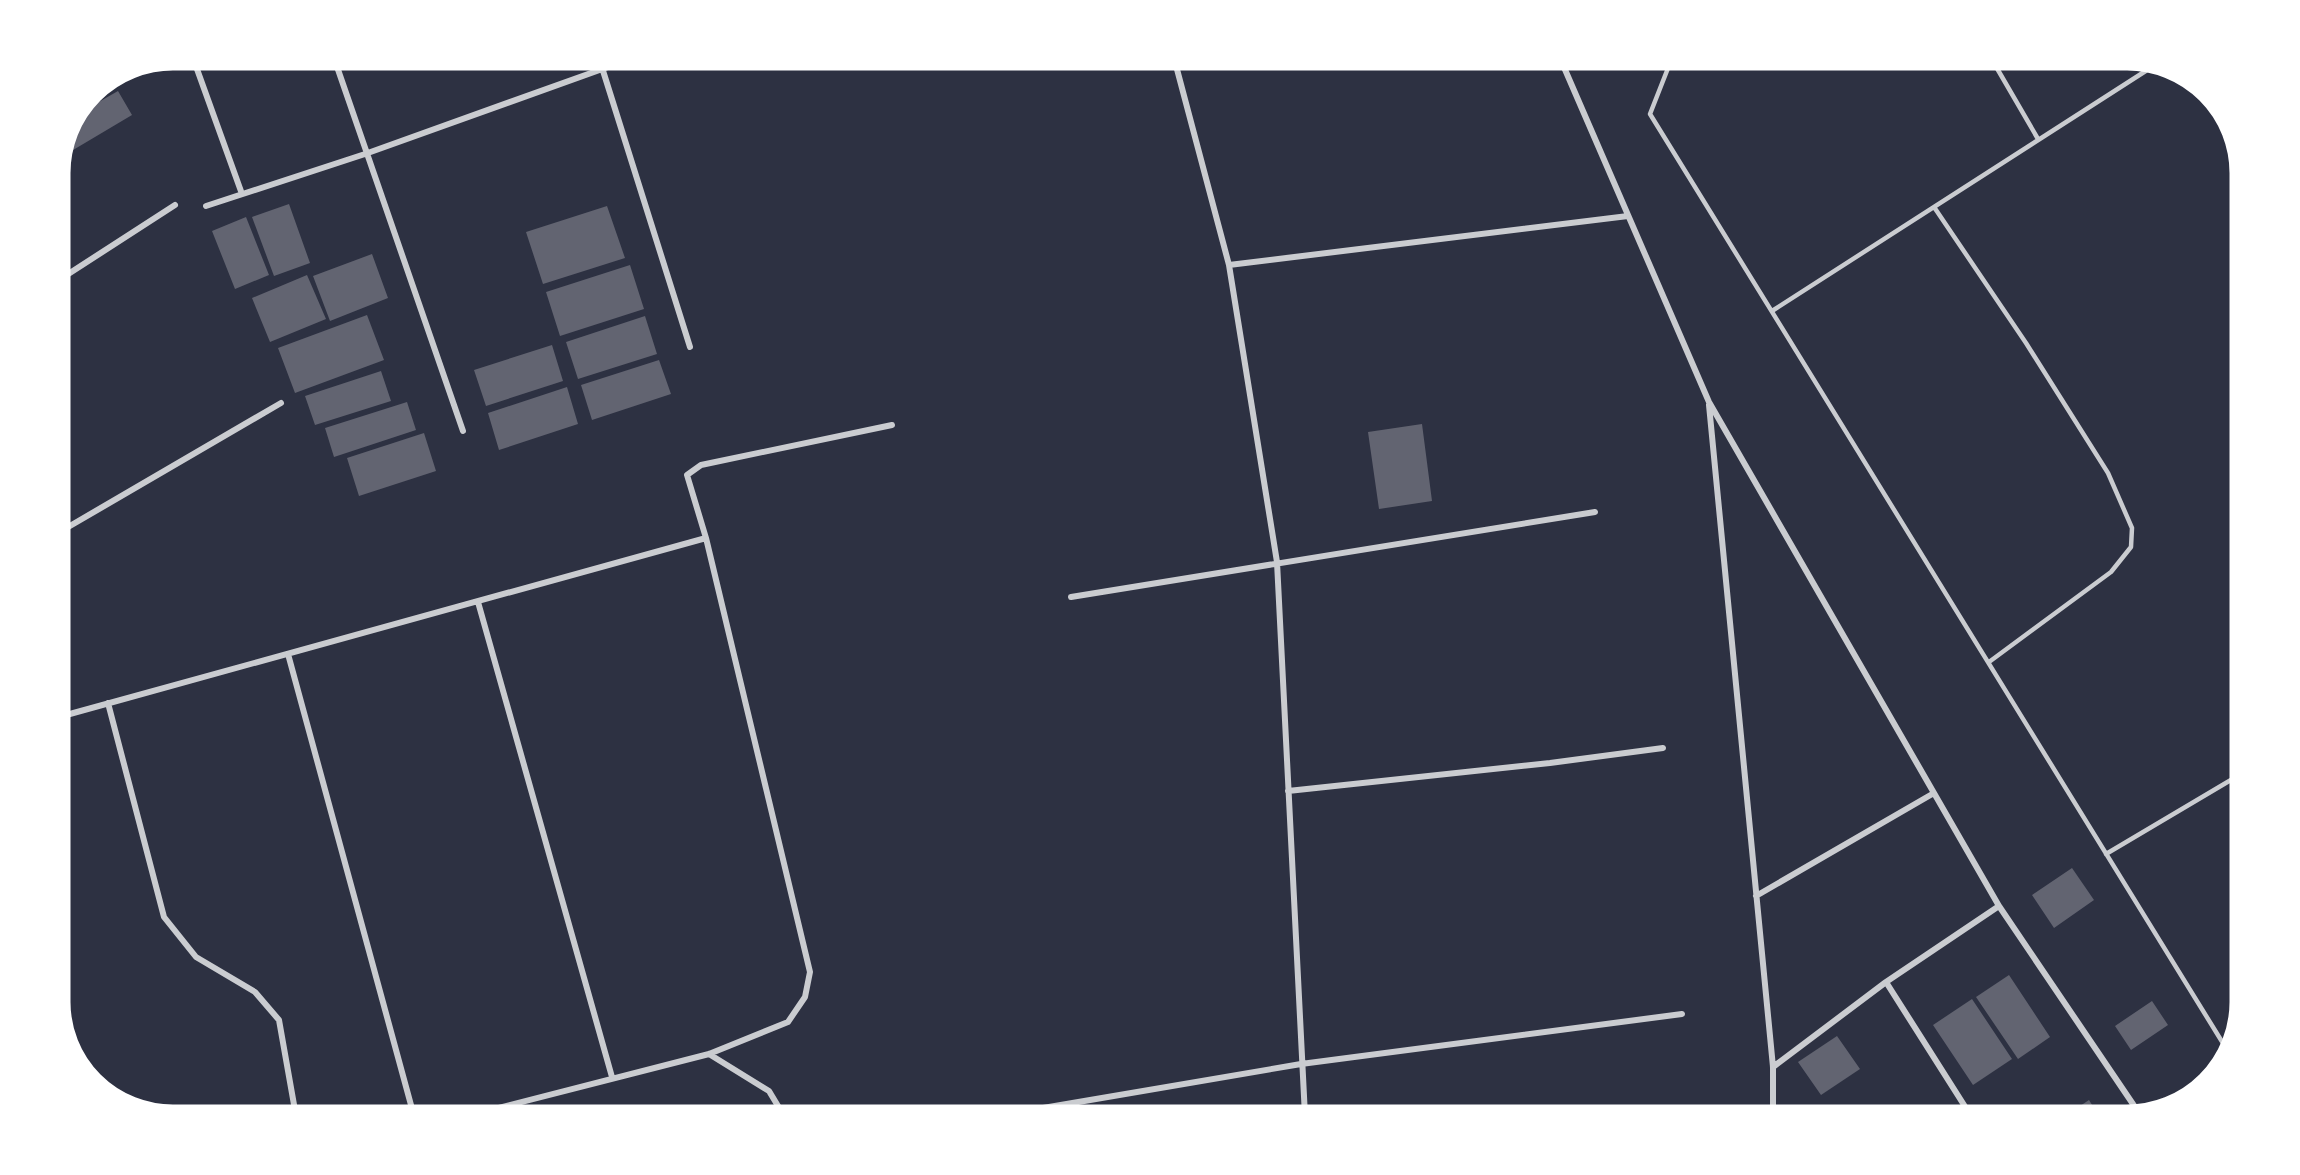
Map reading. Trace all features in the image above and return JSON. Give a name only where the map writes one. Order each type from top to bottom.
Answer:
[{"type":"street","points":[[197,69],[242,194]]},
{"type":"street","points":[[338,69],[365,154],[463,431]]},
{"type":"street","points":[[1177,69],[1229,265],[1277,561],[1300,1064],[1304,1106]]},
{"type":"street","points":[[1565,69],[1708,402],[1999,906],[2134,1105]]},
{"type":"street","points":[[206,206],[365,154],[602,70],[690,347]]},
{"type":"street","points":[[69,274],[176,205]]},
{"type":"street","points":[[1229,265],[1628,216]]},
{"type":"street","points":[[1708,402],[1773,1067],[1773,1106]]},
{"type":"street","points":[[69,526],[280,403]]},
{"type":"street","points":[[504,1106],[709,1054],[788,1022],[805,997],[810,972],[706,538],[687,476],[694,468],[892,425]]},
{"type":"street","points":[[1071,597],[1277,561],[1595,512]]},
{"type":"street","points":[[69,714],[706,538]]},
{"type":"street","points":[[478,602],[612,1077]]},
{"type":"street","points":[[288,654],[411,1106]]},
{"type":"street","points":[[108,703],[164,917],[196,957],[255,992],[279,1020],[294,1106]]},
{"type":"street","points":[[1288,790],[1550,763],[1663,748]]},
{"type":"street","points":[[1756,896],[1934,793]]},
{"type":"street","points":[[1773,1067],[1886,982],[1999,906]]},
{"type":"street","points":[[1886,982],[1965,1106]]},
{"type":"street","points":[[1054,1106],[1300,1064],[1682,1014]]},
{"type":"street","points":[[709,1054],[769,1092],[778,1106]]},
{"type":"lane","points":[[1668,69],[1650,114],[2222,1042]]},
{"type":"lane","points":[[1997,69],[2038,139]]},
{"type":"lane","points":[[1772,311],[2145,71]]},
{"type":"lane","points":[[1934,207],[2026,343],[2108,473],[2132,528],[2131,547],[2111,572],[1989,662]]},
{"type":"lane","points":[[2106,854],[2231,780]]},
{"type":"building","points":[[118,91],[132,115],[72,151],[80,127],[96,104]]},
{"type":"building","points":[[289,204],[310,263],[274,276],[252,217]]},
{"type":"building","points":[[607,206],[625,258],[543,284],[526,232]]},
{"type":"building","points":[[246,217],[269,275],[235,289],[212,231]]},
{"type":"building","points":[[372,254],[388,298],[330,321],[313,276]]},
{"type":"building","points":[[630,265],[644,309],[560,336],[546,292]]},
{"type":"building","points":[[307,275],[326,319],[270,342],[252,298]]},
{"type":"building","points":[[367,315],[384,360],[295,393],[278,348]]},
{"type":"building","points":[[645,316],[657,354],[578,379],[566,342]]},
{"type":"building","points":[[552,345],[563,381],[486,406],[474,370]]},
{"type":"building","points":[[659,360],[671,394],[592,420],[581,385]]},
{"type":"building","points":[[381,371],[391,401],[315,425],[305,396]]},
{"type":"building","points":[[567,387],[578,424],[499,450],[488,413]]},
{"type":"building","points":[[407,402],[416,430],[334,457],[325,428]]},
{"type":"building","points":[[1422,424],[1432,501],[1379,509],[1368,432]]},
{"type":"building","points":[[424,433],[436,471],[359,496],[347,458]]},
{"type":"building","points":[[2072,868],[2094,900],[2054,928],[2032,895]]},
{"type":"building","points":[[2009,975],[2050,1037],[2018,1059],[1976,997]]},
{"type":"building","points":[[1972,999],[2012,1059],[1973,1085],[1933,1025]]},
{"type":"building","points":[[2152,1001],[2168,1025],[2131,1050],[2115,1026]]},
{"type":"building","points":[[1837,1036],[1860,1069],[1821,1095],[1798,1062]]},
{"type":"building","points":[[2089,1100],[2093,1106],[2080,1106]]}]
